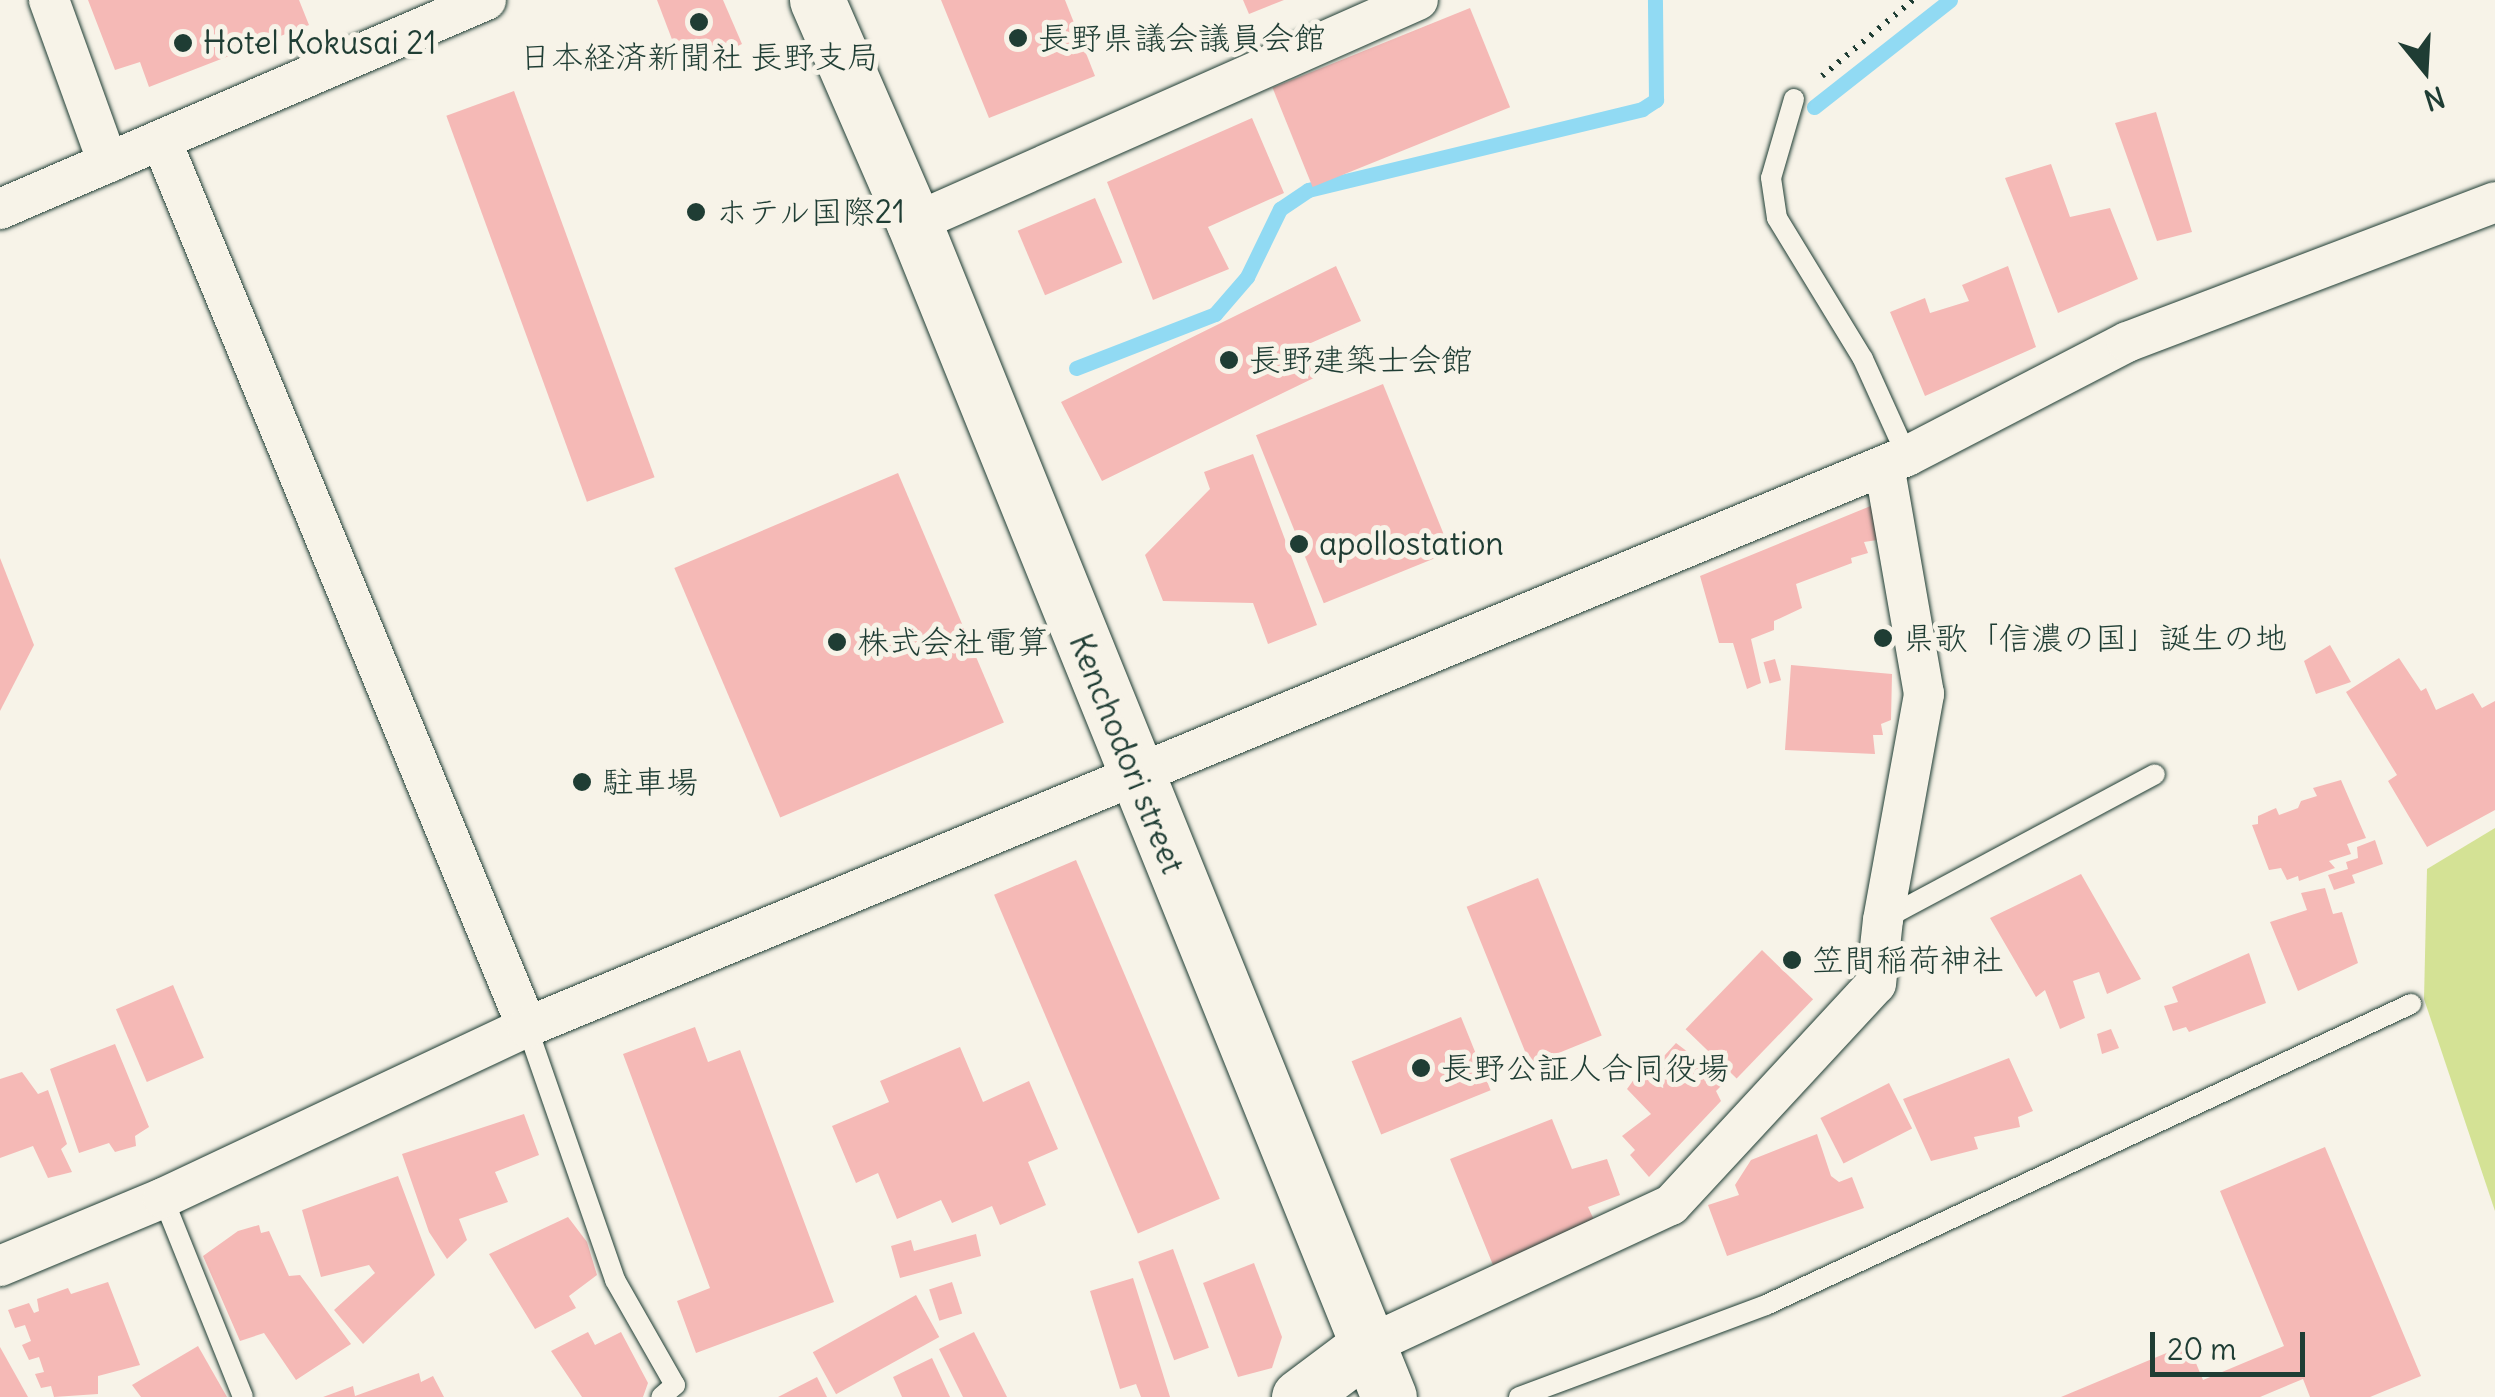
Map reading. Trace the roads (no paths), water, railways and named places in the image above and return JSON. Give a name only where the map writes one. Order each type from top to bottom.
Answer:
[{"type":"main road","name":"Kenchodori street","points":[[816,0],[914,224],[1134,777],[1388,1397]]},
{"type":"main road","points":[[1298,1397],[1367,1346]]},
{"type":"street","points":[[49,0],[108,163]]},
{"type":"street","points":[[0,209],[486,0]]},
{"type":"street","points":[[914,224],[1418,0]]},
{"type":"street","points":[[160,140],[528,1027]]},
{"type":"street","points":[[0,1266],[162,1198],[528,1027],[1895,460],[2127,342],[2495,202]]},
{"type":"street","points":[[1367,1346],[1670,1204],[1876,984],[1883,920],[1924,694],[1895,460]]},
{"type":"lane","points":[[1794,99],[1772,178],[1777,218],[1863,359],[1895,460]]},
{"type":"lane","points":[[1883,920],[2155,774]]},
{"type":"lane","points":[[1519,1397],[1766,1305],[2411,1004]]},
{"type":"lane","points":[[528,1027],[615,1280],[675,1385],[660,1397]]},
{"type":"lane","points":[[162,1198],[243,1397]]},
{"type":"waterway","points":[[1076,368],[1215,314],[1247,277],[1280,209],[1308,190],[1642,109],[1656,100],[1655,0]]},
{"type":"waterway","points":[[1814,107],[1950,0]]},
{"type":"place","name":"日本経済新聞社 長野支局","points":[[699,22]]},
{"type":"place","name":"長野県議会議員会館","points":[[1018,38]]},
{"type":"place","name":"Hotel Kokusai 21","points":[[183,43]]},
{"type":"place","name":"ホテル国際21","points":[[696,212]]},
{"type":"place","name":"長野建築士会館","points":[[1229,360]]},
{"type":"place","name":"apollostation","points":[[1299,544]]},
{"type":"place","name":"県歌「信濃の国」誕生の地","points":[[1883,638]]},
{"type":"place","name":"株式会社電算","points":[[837,642]]},
{"type":"place","name":"駐車場","points":[[582,782]]},
{"type":"place","name":"笠間稲荷神社","points":[[1792,960]]},
{"type":"place","name":"長野公証人合同役場","points":[[1421,1068]]}]
